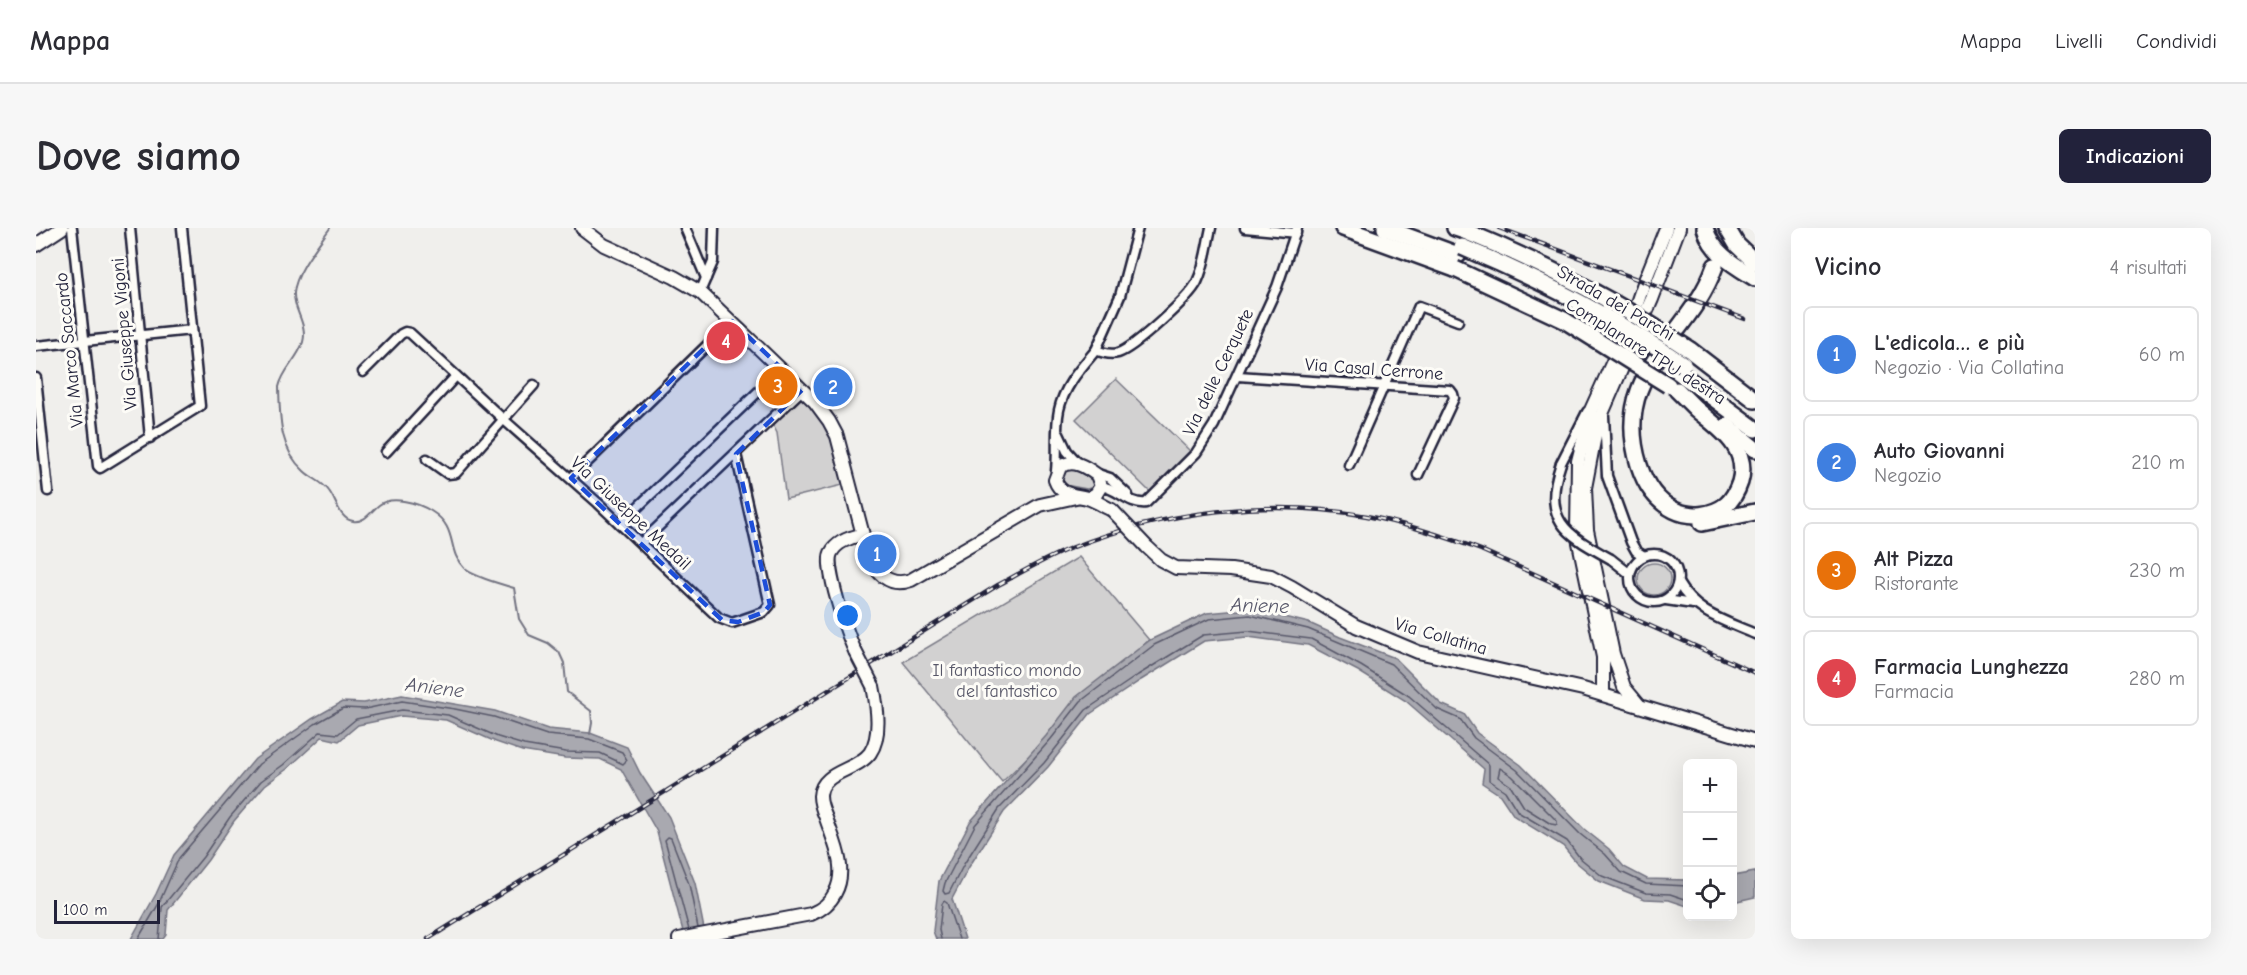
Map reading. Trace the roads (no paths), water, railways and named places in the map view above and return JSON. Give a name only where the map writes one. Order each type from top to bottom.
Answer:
[{"type":"highway","name":"Complanare TPU destra","points":[[1343,228],[1459,246],[1569,323],[1672,387],[1755,449]]},
{"type":"highway","name":"Strada dei Parchi","points":[[1385,228],[1459,246]]},
{"type":"highway","name":"Strada dei Parchi","points":[[1412,228],[1459,246],[1567,295],[1618,323],[1683,362],[1755,418]]},
{"type":"highway","points":[[1705,228],[1710,241],[1717,250],[1755,278]]},
{"type":"highway","points":[[1727,228],[1737,245],[1755,262]]},
{"type":"highway","points":[[1672,387],[1726,433],[1740,458],[1741,476],[1735,494],[1725,505],[1708,514],[1694,515],[1679,512],[1658,498],[1642,474],[1635,449],[1633,429],[1638,396],[1648,370],[1663,346],[1702,295],[1712,265],[1657,340],[1636,377],[1626,414],[1627,449],[1636,476],[1645,493],[1656,506],[1675,519],[1697,524],[1755,512]]},
{"type":"highway","name":"Strada dei Parchi","points":[[1683,362],[1755,429]]},
{"type":"highway","points":[[1683,362],[1722,373],[1755,392]]},
{"type":"highway","points":[[1722,373],[1755,400]]},
{"type":"street","points":[[36,245],[62,228]]},
{"type":"street","name":"Via Marco Saccardo","points":[[72,228],[98,465],[100,468],[150,438]]},
{"type":"street","name":"Via Giuseppe Vigoni","points":[[130,228],[150,438]]},
{"type":"street","points":[[150,438],[200,406],[182,228]]},
{"type":"street","points":[[582,228],[604,245],[674,277],[700,292],[803,389],[821,409],[834,430],[868,554],[876,570],[887,580],[901,583],[917,577],[1040,505],[1115,490],[1134,502]]},
{"type":"street","points":[[685,228],[706,278]]},
{"type":"street","points":[[700,292],[713,262],[714,228]]},
{"type":"street","points":[[1056,477],[1058,414],[1064,395],[1073,378],[1096,350],[1120,296],[1138,228]]},
{"type":"street","points":[[1096,350],[1112,354],[1122,351],[1150,330],[1192,290],[1199,277],[1211,228]]},
{"type":"street","points":[[1245,228],[1297,231]]},
{"type":"street","points":[[1603,694],[1604,667],[1577,533],[1578,461],[1586,426],[1629,326],[1666,228]]},
{"type":"street","points":[[1640,705],[1626,690],[1613,654],[1587,530],[1585,488],[1597,425],[1652,298],[1679,228]]},
{"type":"street","name":"Via delle Cerquete","points":[[1134,502],[1141,504],[1149,501],[1196,453],[1214,425],[1277,287],[1297,231]]},
{"type":"street","points":[[1349,465],[1419,306],[1458,321]]},
{"type":"street","points":[[571,478],[732,321]]},
{"type":"street","points":[[36,346],[192,330]]},
{"type":"street","name":"Via Giuseppe Medail","points":[[363,372],[401,334],[407,332],[571,478],[723,621],[737,623],[766,611],[769,602],[736,453]]},
{"type":"street","points":[[621,524],[782,369]]},
{"type":"street","points":[[1607,374],[1561,463],[1553,494],[1558,517],[1567,531],[1630,574]]},
{"type":"street","points":[[386,452],[456,376]]},
{"type":"street","name":"Via Casal Cerrone","points":[[1238,376],[1446,389],[1453,394],[1453,400],[1418,475]]},
{"type":"street","points":[[36,378],[48,491]]},
{"type":"street","points":[[428,459],[448,474],[454,474],[534,385]]},
{"type":"street","points":[[641,543],[803,389]]},
{"type":"street","points":[[1606,401],[1603,420],[1607,476],[1631,542],[1636,551],[1644,556]]},
{"type":"street","points":[[1058,431],[1066,449],[1079,464],[1099,477],[1091,493]]},
{"type":"street","points":[[1040,505],[1063,465],[1079,464]]},
{"type":"street","points":[[1092,472],[1103,474],[1114,481],[1134,502]]},
{"type":"street","name":"Via Collatina","points":[[1056,477],[1060,490],[1091,493],[1112,510],[1161,560],[1176,567],[1232,570],[1271,576],[1356,626],[1412,650],[1603,694],[1755,741]]},
{"type":"street","points":[[679,939],[811,914],[822,909],[833,897],[839,883],[840,865],[821,805],[822,786],[828,779],[864,759],[874,746],[877,729],[873,686],[855,651],[841,611],[829,561],[838,544],[862,535]]},
{"type":"street","points":[[1665,600],[1676,590],[1678,574],[1675,566],[1661,555],[1652,554],[1637,560],[1630,574],[1632,589],[1636,595],[1650,603],[1665,600],[1693,604]]},
{"type":"street","points":[[1678,583],[1693,604],[1714,618],[1755,634]]},
{"type":"street","points":[[1603,694],[1610,679],[1613,654]]},
{"type":"street","points":[[1583,689],[1598,678],[1604,667]]},
{"type":"water","points":[[1251,609],[1309,623],[1395,658],[1441,704],[1464,714],[1477,733],[1521,765],[1584,829],[1609,849],[1624,867],[1647,879],[1683,880],[1683,905],[1669,900],[1645,899],[1599,881],[1576,862],[1563,846],[1514,816],[1500,795],[1482,783],[1484,769],[1406,701],[1358,671],[1308,645],[1248,637],[1204,641],[1090,714],[1048,767],[1004,812],[969,867],[952,899],[965,939],[936,939],[933,931],[939,881],[970,822],[1046,736],[1076,697],[1150,640],[1207,613]]},
{"type":"water","points":[[402,695],[495,711],[548,729],[590,733],[627,747],[640,773],[669,817],[695,883],[706,939],[685,939],[657,832],[621,769],[600,759],[565,758],[522,751],[446,720],[401,716],[358,725],[339,741],[322,737],[287,769],[265,785],[234,821],[208,860],[168,910],[166,935],[163,939],[131,939],[174,855],[255,759],[312,719],[342,702],[364,703]]},
{"type":"water","points":[[1755,872],[1755,897],[1737,901],[1737,875]]},
{"type":"waterway","points":[[330,228],[308,259],[295,285],[294,299],[304,329],[303,342],[279,387],[282,432],[290,453],[304,471],[326,488],[349,520],[361,520],[384,502],[398,500],[419,505],[440,518],[449,532],[455,554],[464,568],[480,577],[514,588],[519,619],[529,635],[548,643],[559,652],[564,663],[567,692],[591,711],[590,734]]},
{"type":"tunnel","points":[[1716,263],[1725,228]]},
{"type":"railway","points":[[1499,228],[1745,319]]},
{"type":"railway","points":[[428,939],[998,585],[1071,548],[1106,535],[1180,517],[1217,511],[1292,508],[1367,516],[1410,527],[1481,550],[1755,673]]},
{"type":"place","name":"Farmacia Lunghezza","points":[[726,341]]},
{"type":"place","name":"Alt Pizza","points":[[778,386]]},
{"type":"place","name":"Auto Giovanni","points":[[833,387]]},
{"type":"place","name":"L'edicola… e più","points":[[877,554]]},
{"type":"water label","name":"Aniene","points":[[1260,605]]},
{"type":"water label","name":"Aniene","points":[[435,687]]},
{"type":"park label","name":"Il fantastico mondo del fantastico","points":[[1007,680]]}]
